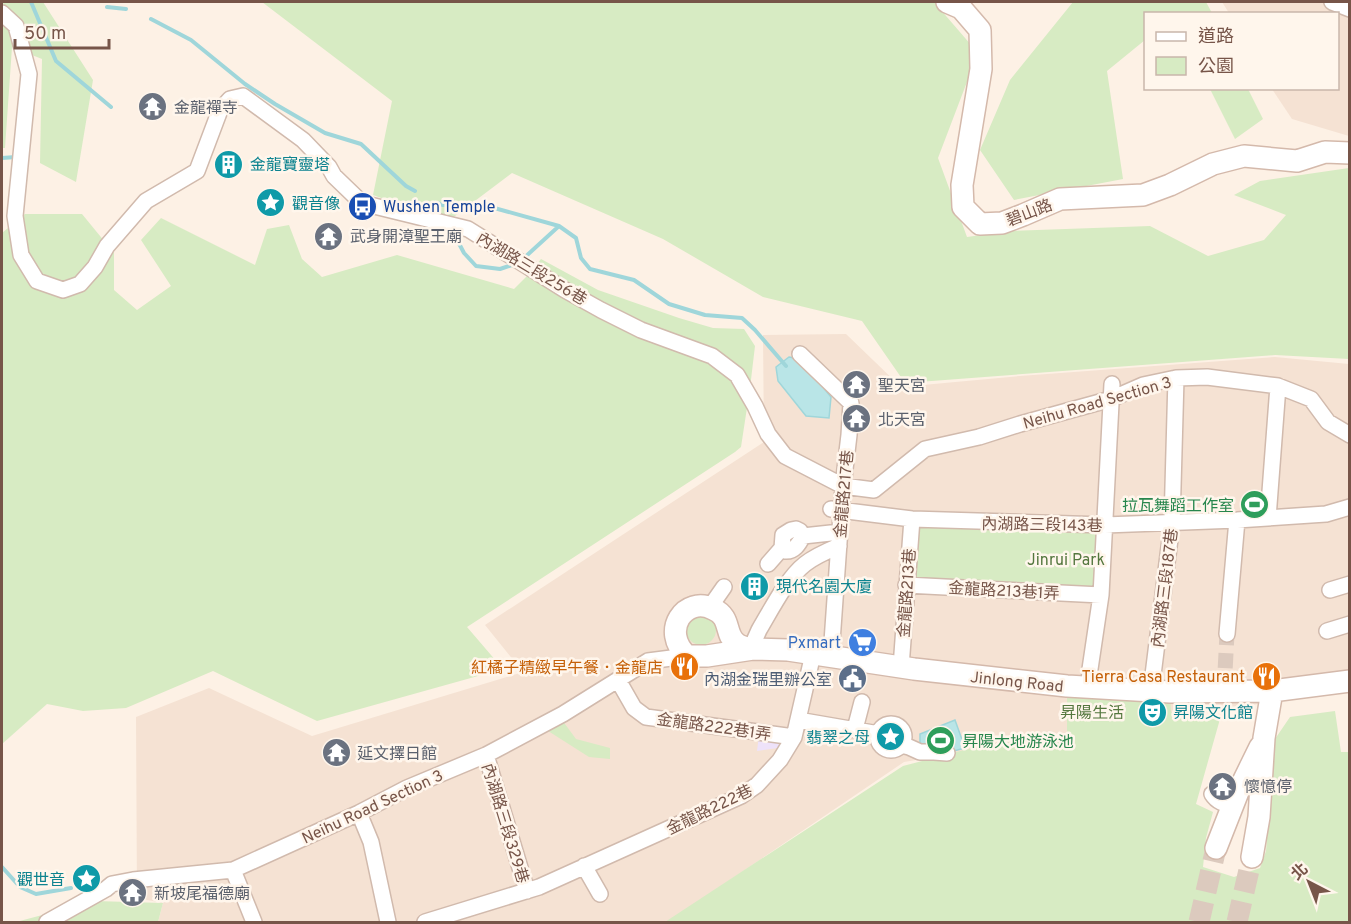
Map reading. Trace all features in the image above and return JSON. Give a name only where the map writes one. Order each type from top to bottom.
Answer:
[{"type":"street","name":"碧山路","points":[[947,2],[961,8],[980,30],[981,69],[962,185],[963,207],[980,224],[1002,223],[1060,199],[1143,195],[1213,164],[1244,156],[1297,161],[1324,152],[1350,153]]},
{"type":"street","points":[[1332,2],[1350,9]]},
{"type":"street","name":"內湖路三段256巷","points":[[2,13],[16,26],[29,74],[15,216],[21,255],[38,281],[63,290],[80,284],[95,267],[106,246],[146,201],[197,171],[220,111],[230,99],[243,96],[292,130],[362,203],[468,229],[602,310],[641,330],[712,356],[737,375],[768,434],[785,456],[843,486]]},
{"type":"street","name":"金龍路217巷","points":[[800,354],[851,403],[843,486],[836,509],[839,539],[822,655]]},
{"type":"street","name":"Neihu Road Section 3","points":[[874,490],[925,449],[979,437],[1111,391],[1176,378],[1207,377],[1278,386],[1311,399],[1328,422],[1350,435]]},
{"type":"street","name":"內湖路三段187巷","points":[[1151,691],[1172,523],[1176,378]]},
{"type":"street","points":[[1268,518],[1278,386]]},
{"type":"street","points":[[1089,688],[1101,595],[1111,391]]},
{"type":"street","points":[[843,486],[874,490],[870,513]]},
{"type":"street","name":"內湖路三段143巷","points":[[836,509],[912,519],[1105,525],[1326,514],[1350,507]]},
{"type":"street","name":"金龍路213巷","points":[[901,667],[912,519]]},
{"type":"street","points":[[1227,634],[1237,520]]},
{"type":"street","points":[[768,564],[782,548],[783,536],[791,530],[800,531],[803,536],[839,539]]},
{"type":"street","points":[[687,656],[680,650],[675,632],[676,623],[688,609],[697,606],[715,609],[727,623],[732,640],[737,645],[753,649],[759,630],[794,575],[839,539]]},
{"type":"street","points":[[1330,590],[1350,584]]},
{"type":"street","name":"金龍路213巷1弄","points":[[906,585],[1101,595]]},
{"type":"street","points":[[710,608],[724,586]]},
{"type":"street","points":[[1327,631],[1350,624]]},
{"type":"street","name":"Jinlong Road","points":[[687,656],[707,656],[753,649],[788,650],[901,667],[1067,686],[1170,692],[1272,691],[1350,681]]},
{"type":"street","name":"金龍路222巷","points":[[425,922],[527,891],[741,796],[757,785],[780,760],[794,737],[822,655]]},
{"type":"street","name":"Neihu Road Section 3","points":[[47,922],[111,884],[233,870],[407,788],[486,755],[563,714],[648,661],[687,656]]},
{"type":"street","name":"金龍路222巷1弄","points":[[618,680],[634,708],[646,717],[794,737]]},
{"type":"street","points":[[1264,738],[1218,844],[1236,837],[1245,838],[1253,852],[1259,817],[1264,738],[1272,691]]},
{"type":"street","points":[[855,729],[862,702]]},
{"type":"street","points":[[798,720],[879,734],[883,727],[890,724],[898,726],[903,732],[901,745],[920,752],[947,753]]},
{"type":"street","name":"內湖路三段329巷","points":[[486,755],[527,891]]},
{"type":"street","points":[[1212,794],[1215,799],[1232,808],[1238,820],[1246,823],[1259,817]]},
{"type":"street","points":[[358,813],[371,842],[388,922]]},
{"type":"street","points":[[584,866],[600,894]]},
{"type":"street","points":[[233,870],[254,922]]},
{"type":"shaded area","points":[[1222,2],[1321,2],[1349,14],[1349,136],[1292,119],[1273,90],[1339,90],[1339,12],[1228,12]]},
{"type":"shaded area","points":[[846,334],[901,387],[1275,357],[1349,364],[1349,689],[904,762],[668,922],[158,922],[163,903],[137,898],[136,717],[209,688],[312,736],[523,672],[485,625],[764,442],[763,335]]},
{"type":"shaded area","points":[[759,735],[783,737],[778,748],[757,751]]},
{"type":"green space","points":[[2,2],[43,2],[93,80],[76,182],[40,163],[42,59],[12,47],[5,148],[2,148]]},
{"type":"green space","points":[[262,2],[934,2],[978,53],[938,158],[967,237],[1010,231],[1150,226],[1208,256],[1264,240],[1286,215],[1234,195],[1260,181],[1349,168],[1349,359],[1275,355],[905,383],[862,321],[763,297],[663,239],[512,173],[447,222],[373,195],[392,101]]},
{"type":"green space","points":[[1073,2],[1206,2],[1211,12],[1144,12],[1144,41],[1107,71],[1123,179],[1014,200],[980,150],[1010,80]]},
{"type":"green space","points":[[1210,90],[1248,90],[1263,119],[1235,139]]},
{"type":"green space","points":[[25,214],[82,214],[114,253],[114,290],[137,310],[171,286],[141,240],[161,218],[255,265],[267,229],[289,225],[302,259],[322,277],[397,255],[514,289],[541,259],[598,290],[679,318],[713,328],[744,329],[755,346],[741,447],[467,627],[503,669],[317,721],[213,671],[126,708],[83,711],[47,704],[2,744],[2,233]]},
{"type":"green space","name":"Jinrui Park","points":[[912,519],[1105,525],[1101,595],[906,585]]},
{"type":"green space","points":[[701,615],[712,619],[716,630],[712,641],[701,645],[690,641],[686,630],[690,619]]},
{"type":"green space","name":"昇陽生活","points":[[1067,686],[1170,692],[1171,712],[1220,719],[1196,804],[1213,812],[1206,838],[1203,867],[1234,877],[1260,868],[1266,851],[1275,739],[1290,717],[1335,711],[1341,752],[1349,752],[1349,922],[665,922],[903,766],[987,744],[1067,739]]},
{"type":"green space","points":[[562,720],[576,739],[610,748],[610,759],[589,757],[545,729]]},
{"type":"green space","points":[[95,901],[163,903],[158,922],[16,922]]},
{"type":"water","points":[[789,357],[800,359],[831,397],[829,418],[806,416],[778,381],[776,367]]},
{"type":"water","name":"昇陽大地游泳池","points":[[955,720],[965,748],[950,752],[920,749],[920,734]]},
{"type":"waterway","points":[[31,2],[56,61],[111,107]]},
{"type":"waterway","points":[[107,7],[126,9]]},
{"type":"waterway","points":[[151,19],[191,40],[245,84],[275,104],[325,133],[361,144],[406,186],[415,191]]},
{"type":"waterway","points":[[2,158],[16,157]]},
{"type":"waterway","points":[[438,203],[442,205],[480,204],[559,226],[576,238],[581,258],[590,269],[634,280],[669,304],[705,315],[742,318],[786,366]]},
{"type":"waterway","points":[[524,258],[559,226]]},
{"type":"waterway","points":[[449,230],[464,253],[476,266],[500,269],[515,264]]},
{"type":"waterway","points":[[2,867],[20,887],[36,894],[71,888]]},
{"type":"tunnel","points":[[1224,691],[1227,634]]},
{"type":"tunnel","points":[[1199,922],[1216,848]]},
{"type":"tunnel","points":[[1237,922],[1252,857]]},
{"type":"place","name":"金龍禪寺","points":[[153,107]]},
{"type":"place","name":"金龍寶靈塔","points":[[229,164]]},
{"type":"place","name":"觀音像","points":[[271,203]]},
{"type":"place","name":"Wushen Temple","points":[[362,206]]},
{"type":"place","name":"武身開漳聖王廟","points":[[329,236]]},
{"type":"place","name":"聖天宮","points":[[857,385]]},
{"type":"place","name":"北天宮","points":[[857,419]]},
{"type":"place","name":"拉瓦舞蹈工作室","points":[[1255,505]]},
{"type":"place","name":"現代名園大廈","points":[[755,586]]},
{"type":"place","name":"Pxmart","points":[[862,642]]},
{"type":"place","name":"紅橘子精緻早午餐．金龍店","points":[[684,667]]},
{"type":"place","name":"Tierra Casa Restaurant","points":[[1266,676]]},
{"type":"place","name":"內湖金瑞里辦公室","points":[[853,679]]},
{"type":"place","name":"昇陽文化館","points":[[1152,712]]},
{"type":"place","name":"翡翠之母","points":[[891,737]]},
{"type":"place","name":"昇陽大地游泳池","points":[[941,741]]},
{"type":"place","name":"延文擇日館","points":[[336,753]]},
{"type":"place","name":"懷憶停","points":[[1223,786]]},
{"type":"place","name":"觀世音","points":[[86,879]]},
{"type":"place","name":"新坡尾福德廟","points":[[133,893]]}]
